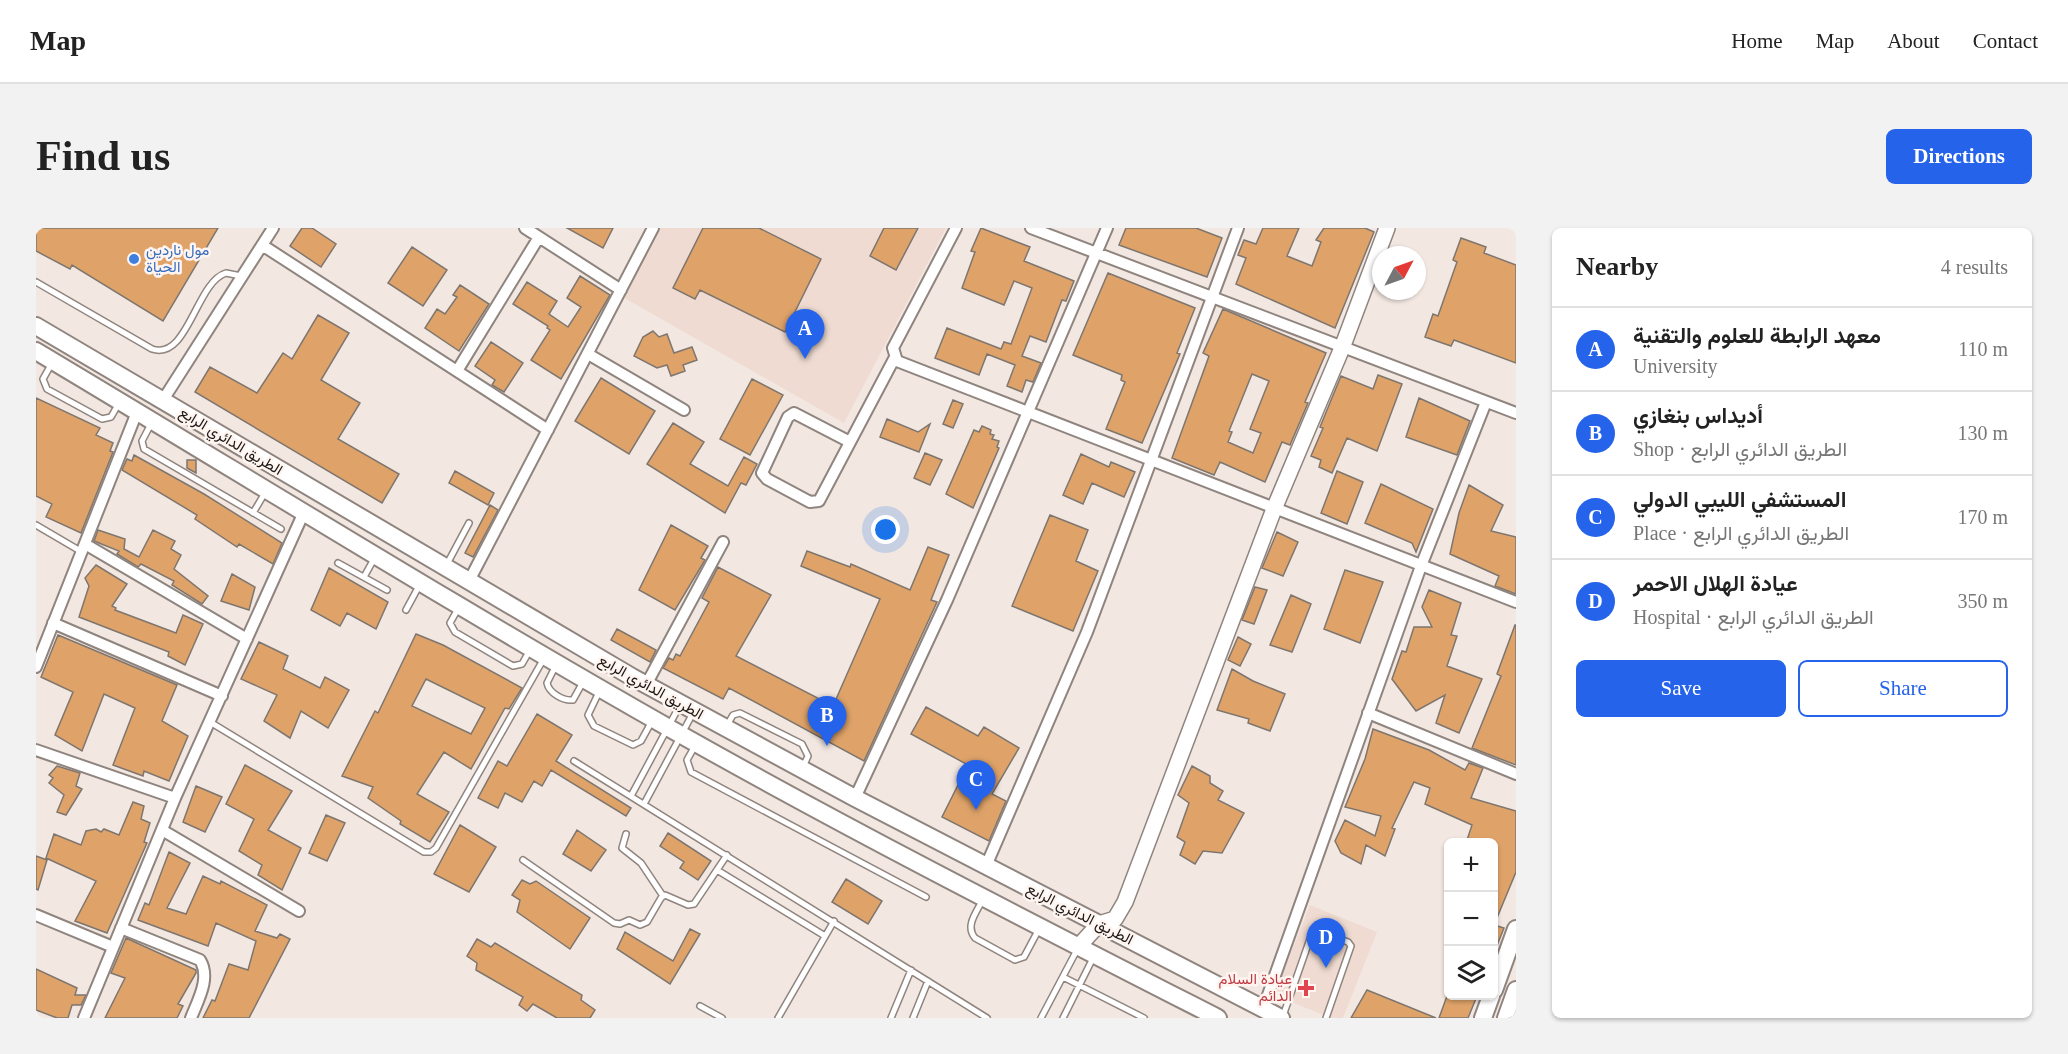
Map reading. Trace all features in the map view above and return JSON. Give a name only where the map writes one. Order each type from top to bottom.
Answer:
[{"type":"main road","points":[[1079,946],[1099,924],[1115,919],[1125,902],[1274,509],[1342,348],[1387,228]]},
{"type":"main road","name":"الطريق الدائري الرابع","points":[[36,326],[646,685],[855,798],[1282,1018]]},
{"type":"main road","name":"الطريق الدائري الرابع","points":[[36,351],[544,656],[696,743],[1040,927],[1218,1018]]},
{"type":"main road","points":[[220,461],[231,441]]},
{"type":"main road","points":[[1498,979],[1516,929]]},
{"type":"main road","points":[[1508,1015],[1516,990]]},
{"type":"main road","points":[[1485,1016],[1490,1000]]},
{"type":"street","points":[[163,400],[273,228]]},
{"type":"street","points":[[525,228],[621,290]]},
{"type":"street","points":[[469,581],[653,228]]},
{"type":"street","points":[[850,442],[794,412],[788,417],[762,473],[767,479],[817,502],[850,442],[894,359],[893,348],[956,228]]},
{"type":"street","points":[[1031,228],[1516,413]]},
{"type":"street","points":[[855,798],[1030,414],[1107,228]]},
{"type":"street","points":[[986,866],[1087,632],[1238,228]]},
{"type":"street","points":[[457,371],[539,237]]},
{"type":"street","points":[[262,245],[548,430]]},
{"type":"street","points":[[588,354],[684,410]]},
{"type":"street","points":[[894,359],[1516,602]]},
{"type":"street","points":[[1263,1009],[1421,566],[1486,402]]},
{"type":"street","points":[[36,667],[137,412]]},
{"type":"street","points":[[84,1018],[175,798],[304,512]]},
{"type":"street","points":[[646,685],[723,542]]},
{"type":"street","points":[[83,548],[247,639]]},
{"type":"street","points":[[53,623],[222,696]]},
{"type":"street","points":[[1368,713],[1516,774]]},
{"type":"street","points":[[36,750],[175,798]]},
{"type":"street","points":[[162,830],[299,911]]},
{"type":"street","points":[[36,915],[113,947]]},
{"type":"street","points":[[121,928],[200,960],[204,967],[204,985],[191,1018]]},
{"type":"lane","points":[[36,282],[152,350],[162,351],[176,344],[215,280],[226,273],[241,276]]},
{"type":"lane","points":[[53,362],[43,379],[47,389],[105,420],[111,417],[120,402]]},
{"type":"lane","points":[[153,421],[142,441],[144,449],[280,529]]},
{"type":"lane","points":[[253,513],[267,489]]},
{"type":"lane","points":[[445,568],[469,523]]},
{"type":"lane","points":[[36,525],[83,548]]},
{"type":"lane","points":[[364,577],[376,555]]},
{"type":"lane","points":[[338,563],[387,590]]},
{"type":"lane","points":[[406,610],[421,582]]},
{"type":"lane","points":[[460,606],[450,622],[455,633],[513,666],[544,656]]},
{"type":"lane","points":[[544,656],[547,683],[551,692],[567,700],[573,700],[584,679]]},
{"type":"lane","points":[[210,722],[424,852],[431,852],[436,848],[544,656]]},
{"type":"lane","points":[[601,688],[588,715],[591,723],[602,731],[633,745],[668,727],[687,707]]},
{"type":"lane","points":[[631,796],[668,727],[687,707]]},
{"type":"lane","points":[[644,804],[668,727]]},
{"type":"lane","points":[[696,743],[687,760],[691,772],[926,897]]},
{"type":"lane","points":[[574,761],[987,1018]]},
{"type":"lane","points":[[626,834],[622,848],[641,863],[663,896]]},
{"type":"lane","points":[[663,896],[671,896],[688,905],[694,904],[727,855]]},
{"type":"lane","points":[[523,861],[617,924],[627,920],[640,925],[645,924],[663,896]]},
{"type":"lane","points":[[717,870],[825,936]]},
{"type":"lane","points":[[984,897],[970,925],[971,933],[975,938],[1015,960],[1022,959],[1040,927]]},
{"type":"lane","points":[[778,1018],[834,921]]},
{"type":"lane","points":[[1282,1018],[1311,936],[1319,931],[1348,942],[1351,946],[1326,1018]]},
{"type":"lane","points":[[1041,1018],[1079,946]]},
{"type":"lane","points":[[1063,1018],[1095,955]]},
{"type":"lane","points":[[891,1018],[911,970]]},
{"type":"lane","points":[[1063,977],[1144,1018]]},
{"type":"lane","points":[[913,1018],[928,981]]},
{"type":"lane","points":[[700,1006],[722,1018]]},
{"type":"shaded area","points":[[657,228],[946,228],[844,423],[621,296]]},
{"type":"shaded area","points":[[1310,905],[1377,932],[1343,1018],[1331,1018],[1274,995]]},
{"type":"building","points":[[36,228],[218,228],[163,321],[72,265],[70,269],[36,251]]},
{"type":"building","points":[[302,228],[312,228],[336,244],[321,267],[290,246]]},
{"type":"building","points":[[567,228],[613,228],[603,248]]},
{"type":"building","points":[[703,228],[759,228],[821,259],[785,332],[700,290],[695,299],[673,288]]},
{"type":"building","points":[[884,228],[918,228],[896,270],[870,256]]},
{"type":"building","points":[[981,228],[1030,247],[1024,261],[1074,281],[1066,301],[1062,300],[1046,342],[1030,336],[1022,356],[1041,363],[1033,382],[1026,380],[1022,392],[1007,386],[1015,365],[987,354],[979,375],[935,358],[947,328],[1001,349],[1004,342],[1011,344],[1032,288],[1014,281],[1004,305],[962,288],[975,252],[971,251]]},
{"type":"building","points":[[1126,228],[1196,228],[1222,238],[1207,277],[1119,245]]},
{"type":"building","points":[[1263,228],[1299,228],[1287,256],[1312,266],[1321,242],[1316,240],[1324,228],[1365,228],[1374,232],[1335,328],[1236,284],[1246,258],[1238,255],[1244,240],[1256,244]]},
{"type":"building","points":[[1461,238],[1486,247],[1484,253],[1516,265],[1516,363],[1454,340],[1451,346],[1425,337],[1433,314],[1438,316],[1457,262],[1453,260]]},
{"type":"building","points":[[412,247],[447,270],[423,306],[388,283]]},
{"type":"building","points":[[1108,273],[1195,308],[1177,353],[1180,354],[1142,443],[1106,429],[1125,382],[1121,380],[1122,375],[1073,355]]},
{"type":"building","points":[[580,276],[610,295],[561,379],[531,360],[550,330],[548,326],[513,304],[527,282],[557,301],[549,314],[568,327],[581,307],[567,298]]},
{"type":"building","points":[[460,285],[489,304],[459,351],[425,328],[437,309],[445,314],[457,297],[453,295]]},
{"type":"building","points":[[1223,309],[1326,353],[1290,445],[1282,442],[1265,482],[1220,462],[1214,475],[1172,458],[1209,356],[1203,353]],"holes":[[[1252,374],[1269,381],[1250,429],[1261,433],[1253,453],[1228,442],[1232,432],[1229,431]]]},
{"type":"building","points":[[318,315],[349,333],[321,380],[360,403],[338,439],[399,474],[382,503],[195,392],[210,367],[257,393],[283,353],[292,359]]},
{"type":"building","points":[[653,331],[659,337],[667,334],[674,353],[692,347],[697,360],[683,365],[685,371],[671,376],[667,365],[657,368],[634,356],[643,337]]},
{"type":"building","points":[[491,342],[523,363],[504,392],[492,385],[495,380],[475,366]]},
{"type":"building","points":[[1378,375],[1402,384],[1377,451],[1347,438],[1332,473],[1319,467],[1321,460],[1311,456],[1341,376],[1373,389]]},
{"type":"building","points":[[601,378],[655,411],[629,454],[575,421]]},
{"type":"building","points":[[752,379],[783,395],[750,455],[720,439]]},
{"type":"building","points":[[36,398],[100,428],[96,435],[113,443],[110,451],[113,452],[81,533],[46,517],[52,504],[36,496]]},
{"type":"building","points":[[1419,398],[1470,421],[1457,455],[1406,437]]},
{"type":"building","points":[[953,400],[963,404],[953,428],[943,424]]},
{"type":"building","points":[[887,419],[918,432],[930,424],[919,452],[880,437]]},
{"type":"building","points":[[673,423],[704,442],[690,464],[728,486],[744,457],[757,464],[746,485],[741,483],[725,513],[647,464]]},
{"type":"building","points":[[982,426],[991,430],[990,434],[994,435],[992,439],[999,441],[997,447],[999,448],[973,508],[946,494],[974,430],[979,432]]},
{"type":"building","points":[[925,453],[942,460],[930,485],[914,478]]},
{"type":"building","points":[[1081,454],[1109,467],[1111,462],[1135,472],[1124,497],[1092,483],[1083,504],[1063,495]]},
{"type":"building","points":[[134,455],[204,494],[282,543],[273,564],[239,544],[237,547],[195,519],[197,515],[122,470],[127,459],[132,461]]},
{"type":"building","points":[[187,460],[196,460],[196,473],[187,468]]},
{"type":"building","points":[[455,471],[494,493],[488,505],[449,483]]},
{"type":"building","points":[[1337,471],[1363,482],[1347,524],[1321,513]]},
{"type":"building","points":[[1381,484],[1433,509],[1416,552],[1412,543],[1365,523]]},
{"type":"building","points":[[1469,485],[1503,505],[1491,531],[1516,537],[1516,594],[1495,586],[1499,576],[1450,554],[1459,513]]},
{"type":"building","points":[[490,505],[498,510],[473,557],[465,553]]},
{"type":"building","points":[[1050,515],[1088,530],[1076,561],[1098,571],[1073,631],[1012,606]]},
{"type":"building","points":[[671,525],[708,546],[701,558],[705,560],[675,610],[639,590]]},
{"type":"building","points":[[98,530],[125,539],[124,549],[139,557],[153,530],[175,541],[171,549],[181,555],[174,569],[208,596],[202,604],[172,585],[174,581],[141,564],[138,567],[117,554],[119,551],[94,541]]},
{"type":"building","points":[[1277,532],[1298,542],[1283,576],[1262,568]]},
{"type":"building","points":[[928,547],[949,555],[931,600],[937,602],[864,761],[729,688],[723,699],[663,668],[669,658],[673,660],[676,654],[680,656],[709,602],[702,598],[718,567],[771,595],[736,656],[833,706],[880,599],[801,566],[807,551],[850,567],[851,564],[910,590]]},
{"type":"building","points":[[96,565],[127,584],[112,606],[116,608],[115,610],[176,633],[183,615],[203,624],[185,665],[168,656],[169,652],[79,617],[89,586],[85,578]]},
{"type":"building","points":[[329,568],[388,602],[376,629],[347,613],[340,626],[311,610]]},
{"type":"building","points":[[1345,570],[1383,582],[1360,643],[1324,629]]},
{"type":"building","points":[[232,574],[255,587],[249,610],[221,601]]},
{"type":"building","points":[[1255,587],[1267,590],[1254,624],[1242,620]]},
{"type":"building","points":[[1429,590],[1461,603],[1451,635],[1457,636],[1447,666],[1482,679],[1459,733],[1436,723],[1445,695],[1416,711],[1392,679],[1402,651],[1406,652],[1414,627],[1432,627],[1422,607]]},
{"type":"building","points":[[1291,595],[1311,604],[1292,652],[1270,645]]},
{"type":"building","points":[[1515,625],[1516,765],[1472,748],[1501,676],[1497,674]]},
{"type":"building","points":[[617,629],[656,650],[650,662],[611,640]]},
{"type":"building","points":[[416,634],[443,645],[522,688],[509,709],[505,708],[471,769],[444,752],[417,794],[449,812],[430,842],[400,824],[401,821],[368,798],[373,787],[342,776],[375,711],[378,713]],"holes":[[[426,679],[485,708],[471,734],[412,706]]]},
{"type":"building","points":[[58,635],[177,685],[162,721],[188,736],[169,781],[144,771],[143,776],[113,765],[135,708],[104,694],[82,751],[55,735],[73,692],[41,677]]},
{"type":"building","points":[[1238,637],[1251,644],[1240,666],[1228,660]]},
{"type":"building","points":[[259,642],[288,656],[283,669],[320,688],[325,677],[349,690],[328,728],[301,711],[290,738],[264,721],[277,695],[241,679]]},
{"type":"building","points":[[1232,669],[1253,681],[1285,694],[1270,731],[1248,723],[1249,719],[1217,710]]},
{"type":"building","points":[[926,707],[978,736],[984,727],[1019,748],[992,794],[1006,801],[989,841],[942,817],[968,765],[911,734]]},
{"type":"building","points":[[537,714],[572,735],[556,761],[631,808],[626,816],[551,770],[542,786],[534,781],[522,802],[505,793],[498,808],[478,798],[498,761],[507,766]]},
{"type":"building","points":[[1373,729],[1429,750],[1465,770],[1469,763],[1483,768],[1471,798],[1516,811],[1516,872],[1498,915],[1498,838],[1468,838],[1472,825],[1425,804],[1430,788],[1414,782],[1392,828],[1395,829],[1385,856],[1366,845],[1361,864],[1341,853],[1335,841],[1345,820],[1375,836],[1381,816],[1345,807],[1365,759]]},
{"type":"building","points":[[245,765],[292,791],[268,830],[301,848],[282,890],[258,875],[262,865],[239,851],[254,819],[226,804]]},
{"type":"building","points":[[57,766],[80,773],[76,786],[82,789],[66,815],[57,812],[64,795],[49,783],[53,778],[49,775]]},
{"type":"building","points":[[1192,766],[1210,776],[1210,783],[1223,791],[1218,800],[1244,813],[1222,853],[1203,851],[1195,864],[1180,855],[1185,842],[1177,837],[1189,803],[1178,795]]},
{"type":"building","points":[[196,786],[222,797],[205,832],[183,822]]},
{"type":"building","points":[[133,802],[144,806],[141,819],[150,823],[144,842],[147,843],[107,933],[75,921],[96,881],[46,858],[54,834],[81,845],[86,831],[96,829],[101,832],[104,829],[119,835]]},
{"type":"building","points":[[326,815],[345,823],[327,861],[309,853]]},
{"type":"building","points":[[460,825],[496,847],[469,892],[434,874]]},
{"type":"building","points":[[577,830],[606,850],[591,871],[563,854]]},
{"type":"building","points":[[668,833],[711,861],[698,880],[680,868],[684,862],[660,846]]},
{"type":"building","points":[[169,852],[190,863],[167,908],[186,914],[203,876],[220,884],[221,881],[267,905],[255,931],[277,938],[280,934],[290,939],[249,1018],[203,1018],[212,1000],[215,1001],[229,964],[248,970],[256,941],[216,923],[208,946],[138,920],[145,903],[149,905]]},
{"type":"building","points":[[36,856],[47,860],[38,890],[36,889]]},
{"type":"building","points":[[846,879],[882,901],[868,924],[832,902]]},
{"type":"building","points":[[522,880],[530,884],[536,881],[590,918],[570,949],[517,912],[520,900],[512,895]]},
{"type":"building","points":[[1498,926],[1504,928],[1498,943]]},
{"type":"building","points":[[690,929],[700,934],[670,984],[617,949],[625,932],[673,961]]},
{"type":"building","points":[[126,938],[196,970],[178,1004],[183,1006],[177,1018],[105,1018],[125,978],[111,973]]},
{"type":"building","points":[[477,939],[491,947],[495,943],[582,995],[581,1000],[595,1010],[590,1018],[557,1018],[533,1004],[527,1011],[519,1005],[523,997],[476,970],[477,963],[467,956]]},
{"type":"building","points":[[36,969],[77,988],[75,995],[86,995],[81,1005],[72,1005],[68,1018],[57,1018],[36,1010]]},
{"type":"building","points":[[1367,990],[1436,1018],[1351,1018]]},
{"type":"building","points":[[1446,1000],[1475,1000],[1468,1018],[1439,1018]]},
{"type":"place","name":"مول ناردين الحياة","points":[[134,259]]},
{"type":"place","name":"معهد الرابطة للعلوم والتقنية","points":[[805,359]]},
{"type":"place","name":"أديداس بنغازي","points":[[827,746]]},
{"type":"place","name":"المستشفي الليبي الدولي","points":[[976,810]]},
{"type":"place","name":"عيادة الهلال الاحمر","points":[[1326,968]]},
{"type":"place","name":"عيادة السلام الدائم","points":[[1306,988]]}]
